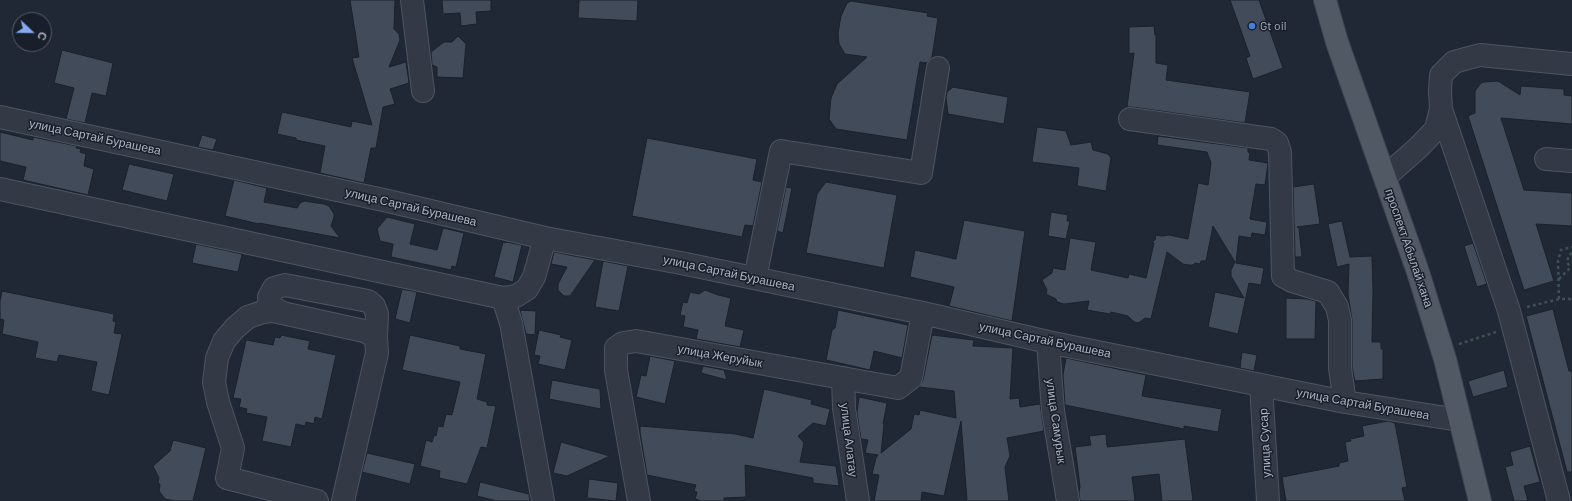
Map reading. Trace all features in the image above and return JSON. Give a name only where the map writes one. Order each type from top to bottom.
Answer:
[{"type":"main road","name":"проспект Абылай хана","points":[[1325,0],[1338,42],[1418,272],[1445,358],[1480,501]]},
{"type":"street","points":[[412,0],[424,91]]},
{"type":"street","points":[[1558,501],[1509,311],[1441,109],[1440,91],[1441,75],[1454,62],[1480,54],[1572,64]]},
{"type":"street","points":[[755,278],[781,151],[921,173],[938,68]]},
{"type":"street","points":[[1385,177],[1419,148],[1436,129],[1441,109]]},
{"type":"street","name":"улица Сартай Бурашева","points":[[0,117],[388,201],[545,238],[755,278],[923,313],[1048,342],[1345,402],[1459,420]]},
{"type":"street","points":[[1130,119],[1271,139],[1277,143],[1280,152],[1283,276],[1292,281],[1328,292],[1337,306],[1340,320],[1340,368],[1345,402]]},
{"type":"street","points":[[1546,159],[1572,161]]},
{"type":"street","points":[[0,189],[503,298],[516,296],[527,288],[534,277],[545,238]]},
{"type":"street","points":[[283,313],[270,306],[269,297],[274,288],[285,285],[368,301],[374,306],[378,314],[376,337],[377,353],[343,501]]},
{"type":"street","points":[[503,298],[511,323],[543,501]]},
{"type":"street","points":[[317,501],[227,478],[233,448],[218,402],[214,382],[217,358],[224,341],[235,328],[248,317],[263,312],[283,313],[364,331],[376,337]]},
{"type":"street","name":"улица Жеруйык","points":[[639,501],[616,370],[616,348],[623,343],[636,341],[898,388],[911,378],[923,313]]},
{"type":"street","name":"улица Самурык","points":[[1048,342],[1053,411],[1068,501]]},
{"type":"street","name":"улица Алатау","points":[[843,378],[844,408],[858,501]]},
{"type":"street","name":"улица Сусар","points":[[1261,385],[1268,501]]},
{"type":"path","points":[[1559,299],[1558,261],[1561,250],[1572,247]]},
{"type":"path","points":[[1559,279],[1571,267],[1567,261],[1567,258],[1572,253]]},
{"type":"building","points":[[350,0],[395,0],[394,29],[399,34],[400,40],[389,67],[406,62],[409,83],[390,89],[395,104],[383,107],[376,148],[371,148],[364,183],[320,173],[325,146],[296,140],[296,138],[277,134],[282,112],[351,127],[352,121],[372,125],[352,58],[359,57]]},
{"type":"building","points":[[442,0],[491,0],[491,11],[476,12],[477,24],[461,26],[460,13],[443,14]]},
{"type":"building","points":[[579,0],[638,0],[637,21],[578,18]]},
{"type":"building","points":[[1230,0],[1259,0],[1283,68],[1253,79],[1246,58],[1250,56]]},
{"type":"building","points":[[851,1],[928,13],[927,16],[938,18],[932,57],[927,63],[920,62],[907,140],[836,129],[829,119],[831,98],[837,84],[867,57],[845,54],[839,44],[838,33],[841,16],[847,3]]},
{"type":"building","points":[[1154,26],[1156,35],[1156,63],[1168,65],[1166,80],[1250,92],[1245,123],[1127,107],[1134,53],[1129,54],[1129,27]]},
{"type":"building","points":[[458,36],[466,44],[463,78],[437,77],[437,67],[432,65],[431,52],[444,42],[452,42]]},
{"type":"building","points":[[62,50],[113,63],[106,96],[92,93],[85,123],[66,119],[74,88],[54,83]]},
{"type":"building","points":[[1498,81],[1520,95],[1521,86],[1564,89],[1564,95],[1572,96],[1572,124],[1501,118],[1524,190],[1572,193],[1572,226],[1536,224],[1554,281],[1524,290],[1468,116],[1475,113],[1475,91],[1481,83]]},
{"type":"building","points":[[953,87],[1008,97],[1004,124],[948,114],[946,98],[947,92]]},
{"type":"building","points":[[1037,127],[1066,131],[1071,145],[1091,142],[1093,150],[1108,154],[1111,158],[1106,191],[1077,186],[1079,168],[1032,162]]},
{"type":"building","points":[[0,132],[33,140],[33,137],[77,146],[76,148],[81,149],[80,152],[86,154],[84,166],[94,169],[88,195],[23,180],[26,167],[0,161]]},
{"type":"building","points":[[202,135],[217,139],[213,150],[198,147]]},
{"type":"building","points":[[1158,136],[1248,148],[1248,152],[1250,153],[1249,160],[1268,163],[1265,185],[1256,184],[1250,219],[1267,222],[1265,235],[1252,233],[1251,238],[1239,236],[1236,263],[1264,268],[1261,285],[1249,283],[1238,334],[1208,327],[1215,292],[1244,298],[1231,276],[1231,270],[1235,262],[1213,226],[1206,261],[1201,261],[1200,264],[1195,263],[1193,265],[1183,264],[1167,252],[1151,319],[1145,318],[1137,323],[1128,316],[1111,312],[1110,314],[1087,310],[1089,301],[1064,304],[1057,302],[1056,299],[1046,294],[1047,290],[1042,280],[1052,273],[1053,268],[1065,270],[1070,238],[1096,242],[1091,270],[1128,278],[1129,274],[1146,278],[1154,243],[1152,242],[1155,240],[1156,235],[1169,235],[1188,239],[1198,183],[1208,185],[1211,163],[1207,152],[1157,145]]},
{"type":"building","points":[[647,138],[757,159],[753,180],[762,182],[753,226],[745,225],[742,237],[632,216]]},
{"type":"building","points":[[129,164],[174,174],[167,201],[122,190]]},
{"type":"building","points":[[234,180],[267,188],[264,202],[297,208],[300,203],[304,201],[329,206],[334,214],[331,226],[340,238],[259,224],[225,216]]},
{"type":"building","points":[[826,182],[897,195],[884,268],[806,253],[817,194]]},
{"type":"building","points":[[1314,184],[1320,224],[1297,227],[1299,228],[1302,257],[1295,257],[1293,187]]},
{"type":"building","points":[[786,187],[792,188],[783,233],[777,231]]},
{"type":"building","points":[[1051,212],[1068,215],[1067,221],[1070,221],[1066,239],[1048,236]]},
{"type":"building","points":[[387,217],[415,224],[410,244],[437,250],[443,228],[464,233],[456,267],[452,266],[451,270],[391,257],[393,244],[380,241],[377,229]]},
{"type":"building","points":[[964,220],[1025,231],[1012,321],[949,306],[954,287],[910,277],[915,250],[956,259]]},
{"type":"building","points":[[1342,221],[1350,257],[1372,256],[1372,342],[1381,342],[1381,349],[1383,349],[1383,379],[1355,381],[1352,367],[1352,320],[1348,294],[1349,264],[1337,267],[1328,224]]},
{"type":"building","points":[[503,242],[522,245],[513,282],[494,277]]},
{"type":"building","points":[[1473,243],[1487,284],[1477,287],[1464,246]]},
{"type":"building","points":[[196,244],[242,254],[238,272],[192,263]]},
{"type":"building","points":[[554,252],[595,260],[570,296],[564,296],[558,290],[558,284],[567,267],[551,264]]},
{"type":"building","points":[[603,261],[628,266],[619,311],[595,307]]},
{"type":"building","points":[[402,289],[417,292],[410,323],[395,319]]},
{"type":"building","points":[[705,290],[731,298],[725,326],[744,330],[740,347],[696,339],[698,330],[683,327],[685,316],[680,315],[683,302],[687,303],[690,292],[699,294]]},
{"type":"building","points":[[2,291],[114,314],[113,321],[116,322],[114,333],[122,334],[109,395],[91,391],[97,362],[59,355],[57,362],[35,358],[38,342],[2,334],[4,320],[0,319],[0,301]]},
{"type":"building","points":[[1286,298],[1316,301],[1315,339],[1286,339]]},
{"type":"building","points":[[1553,309],[1569,371],[1572,371],[1572,472],[1567,472],[1526,316]]},
{"type":"building","points":[[520,310],[536,311],[535,335],[526,334]]},
{"type":"building","points":[[838,310],[908,325],[902,358],[874,351],[870,370],[826,360],[832,330],[835,328]]},
{"type":"building","points":[[539,330],[561,335],[560,337],[572,340],[565,370],[538,364],[540,356],[534,355]]},
{"type":"building","points":[[281,335],[310,341],[308,349],[336,355],[322,419],[315,417],[314,424],[306,422],[305,426],[296,424],[291,447],[262,441],[267,417],[246,413],[247,409],[239,407],[241,399],[233,398],[246,340],[273,345],[275,337],[280,338]]},
{"type":"building","points":[[410,335],[460,346],[460,349],[486,354],[477,399],[487,402],[487,405],[496,406],[487,448],[481,447],[467,484],[439,478],[440,471],[420,466],[426,440],[432,442],[434,435],[436,436],[438,426],[443,427],[446,414],[452,415],[460,382],[402,370]]},
{"type":"building","points":[[932,335],[974,340],[973,346],[1013,348],[1010,399],[1019,398],[1020,407],[1040,404],[1044,431],[1007,438],[1010,456],[1005,467],[1009,501],[967,501],[961,421],[944,496],[922,492],[921,501],[874,501],[879,475],[872,474],[878,455],[865,453],[868,440],[861,439],[857,413],[859,397],[887,403],[883,424],[881,453],[911,429],[914,414],[919,415],[920,410],[956,418],[954,391],[919,387],[923,380]]},
{"type":"building","points":[[1242,352],[1257,355],[1254,371],[1240,368]]},
{"type":"building","points":[[650,356],[675,361],[665,404],[636,397],[641,375],[646,376]]},
{"type":"building","points":[[1066,358],[1146,375],[1142,396],[1222,409],[1218,432],[1184,426],[1184,429],[1065,405],[1063,375]]},
{"type":"building","points":[[703,366],[724,370],[727,380],[701,373]]},
{"type":"building","points":[[1504,370],[1508,387],[1473,397],[1468,381]]},
{"type":"building","points":[[552,380],[600,389],[601,409],[549,399]]},
{"type":"building","points":[[764,389],[812,400],[811,404],[830,409],[826,426],[813,423],[798,436],[804,443],[800,462],[836,466],[839,486],[813,483],[813,478],[745,465],[746,497],[724,498],[724,501],[702,501],[695,499],[697,492],[694,491],[696,485],[647,475],[640,426],[736,434],[753,438]]},
{"type":"building","points":[[1388,421],[1395,423],[1407,487],[1402,488],[1405,501],[1286,501],[1282,477],[1339,466],[1339,463],[1348,461],[1345,442],[1351,441],[1350,439],[1364,436],[1362,426]]},
{"type":"building","points":[[1106,434],[1107,447],[1185,439],[1193,501],[1162,501],[1159,474],[1132,477],[1135,501],[1080,501],[1080,487],[1075,447],[1091,445],[1089,436]]},
{"type":"building","points":[[173,440],[206,448],[193,501],[175,501],[165,499],[159,491],[159,478],[153,466],[170,451]]},
{"type":"building","points":[[561,442],[610,456],[567,476],[553,473]]},
{"type":"building","points":[[1530,446],[1540,482],[1524,486],[1528,501],[1514,501],[1505,467],[1513,465],[1510,452]]},
{"type":"building","points":[[367,453],[415,464],[410,484],[362,472]]},
{"type":"building","points":[[589,479],[618,483],[616,501],[587,498]]},
{"type":"building","points":[[480,482],[529,494],[530,501],[497,501],[477,496]]},
{"type":"place","name":"Gt oil","points":[[1252,26]]}]
